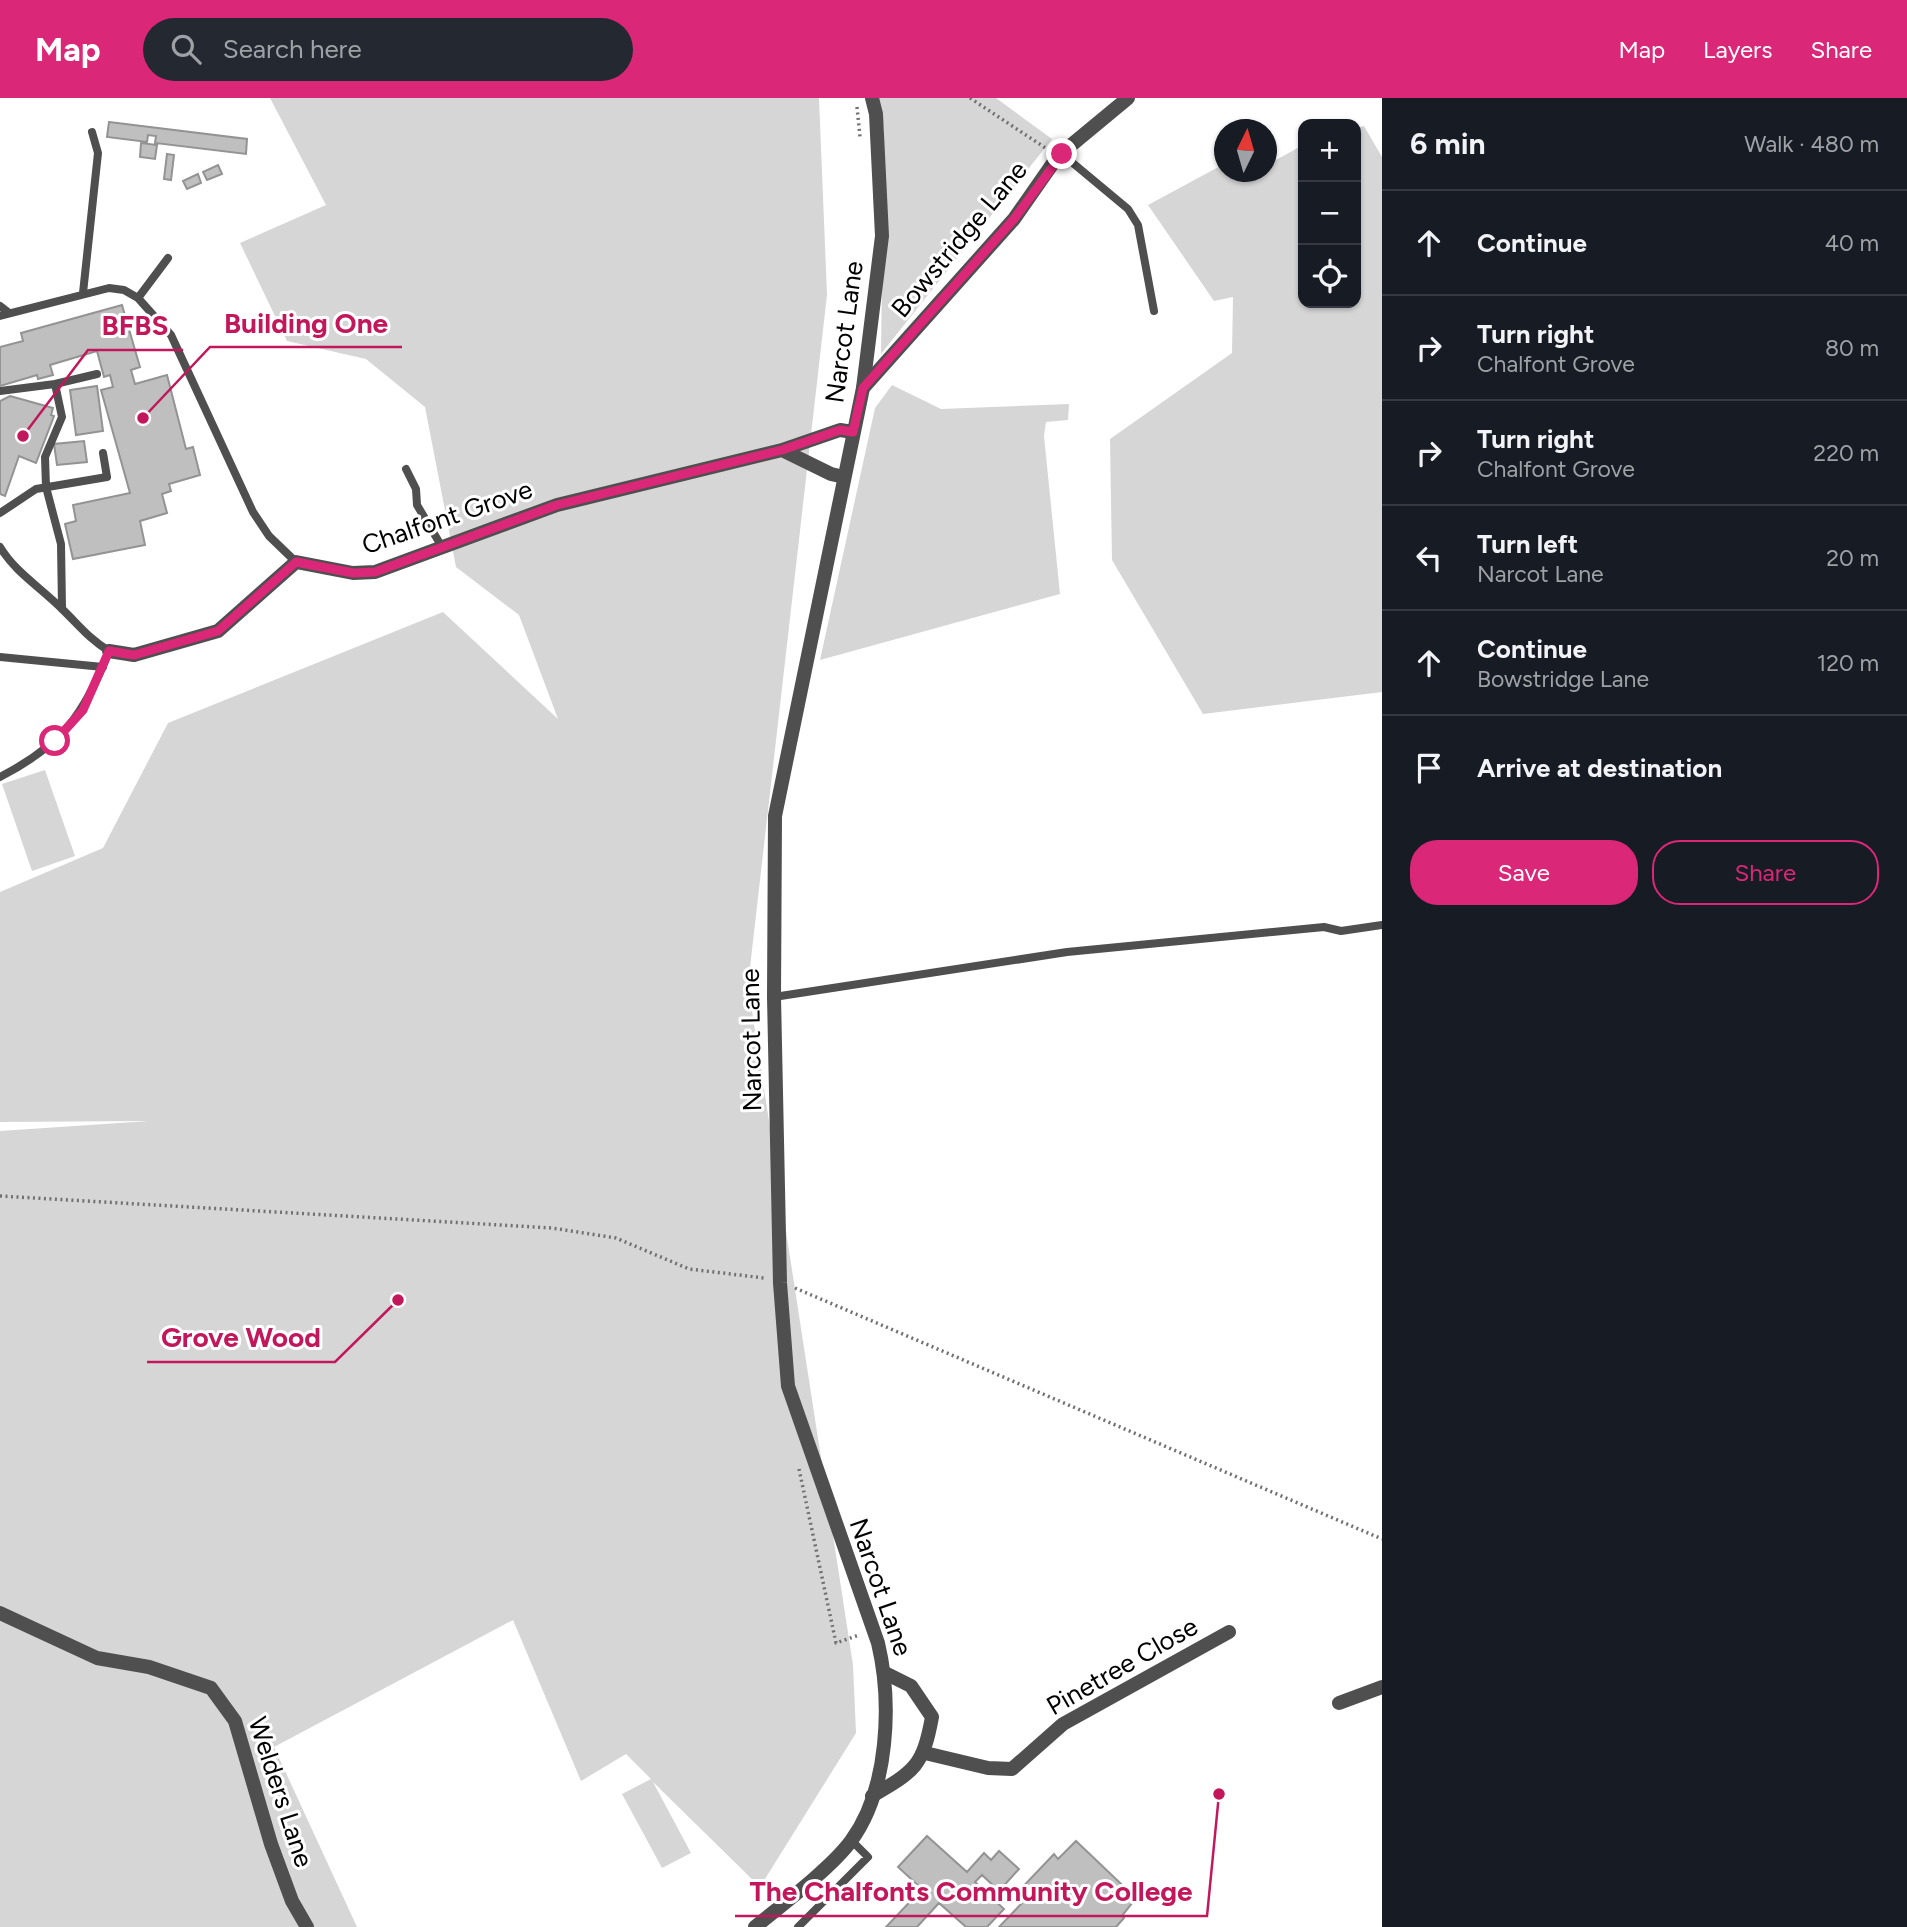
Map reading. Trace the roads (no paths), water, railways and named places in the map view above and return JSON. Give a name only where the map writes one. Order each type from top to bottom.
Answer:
[{"type":"street","name":"Narcot Lane","points":[[755,1927],[788,1900],[851,1840],[872,1796],[887,1736],[885,1673],[874,1631],[839,1539],[788,1387],[780,1283],[774,997],[775,816],[863,388],[883,236],[876,114],[872,98]]},
{"type":"street","name":"Bowstridge Lane","points":[[863,388],[1014,219],[1060,155],[1128,98]]},
{"type":"street","name":"Chalfont Grove","points":[[296,562],[353,573],[375,572],[557,505],[782,450],[840,430],[853,432]]},
{"type":"street","points":[[782,450],[831,474],[844,477]]},
{"type":"street","points":[[109,651],[134,655],[218,631],[296,562]]},
{"type":"street","name":"Welders Lane","points":[[0,1613],[97,1658],[149,1667],[211,1688],[235,1721],[271,1844],[292,1901],[307,1927]]},
{"type":"street","name":"Pinetree Close","points":[[925,1753],[988,1768],[1012,1769],[1062,1724],[1229,1632]]},
{"type":"street","points":[[872,1796],[906,1777],[925,1753],[932,1717],[911,1686],[885,1673]]},
{"type":"street","points":[[1339,1703],[1382,1687]]},
{"type":"lane","points":[[83,293],[98,153],[92,132]]},
{"type":"lane","points":[[1060,155],[1128,209],[1138,225],[1154,311]]},
{"type":"lane","points":[[138,298],[168,258]]},
{"type":"lane","points":[[0,306],[4,314],[109,288],[124,290],[138,298],[172,335],[253,512],[270,536],[296,562]]},
{"type":"lane","points":[[0,391],[55,384],[97,374]]},
{"type":"lane","points":[[55,384],[62,417],[45,457],[46,487],[61,544],[62,608]]},
{"type":"lane","points":[[0,513],[36,489],[107,477],[103,453]]},
{"type":"lane","points":[[406,469],[416,489],[417,505],[442,547]]},
{"type":"lane","points":[[0,547],[7,559],[62,608],[91,640],[109,651],[83,710],[55,741],[22,766],[0,777]]},
{"type":"lane","points":[[0,657],[103,667]]},
{"type":"lane","points":[[774,997],[1067,952],[1324,927],[1341,931],[1382,925]]},
{"type":"lane","points":[[798,1927],[868,1857],[851,1840]]},
{"type":"place","name":"Building One","points":[[143,418]]},
{"type":"place","name":"BFBS","points":[[23,436]]},
{"type":"place","name":"Grove Wood","points":[[398,1300]]},
{"type":"place","name":"The Chalfonts Community College","points":[[1219,1794]]}]
